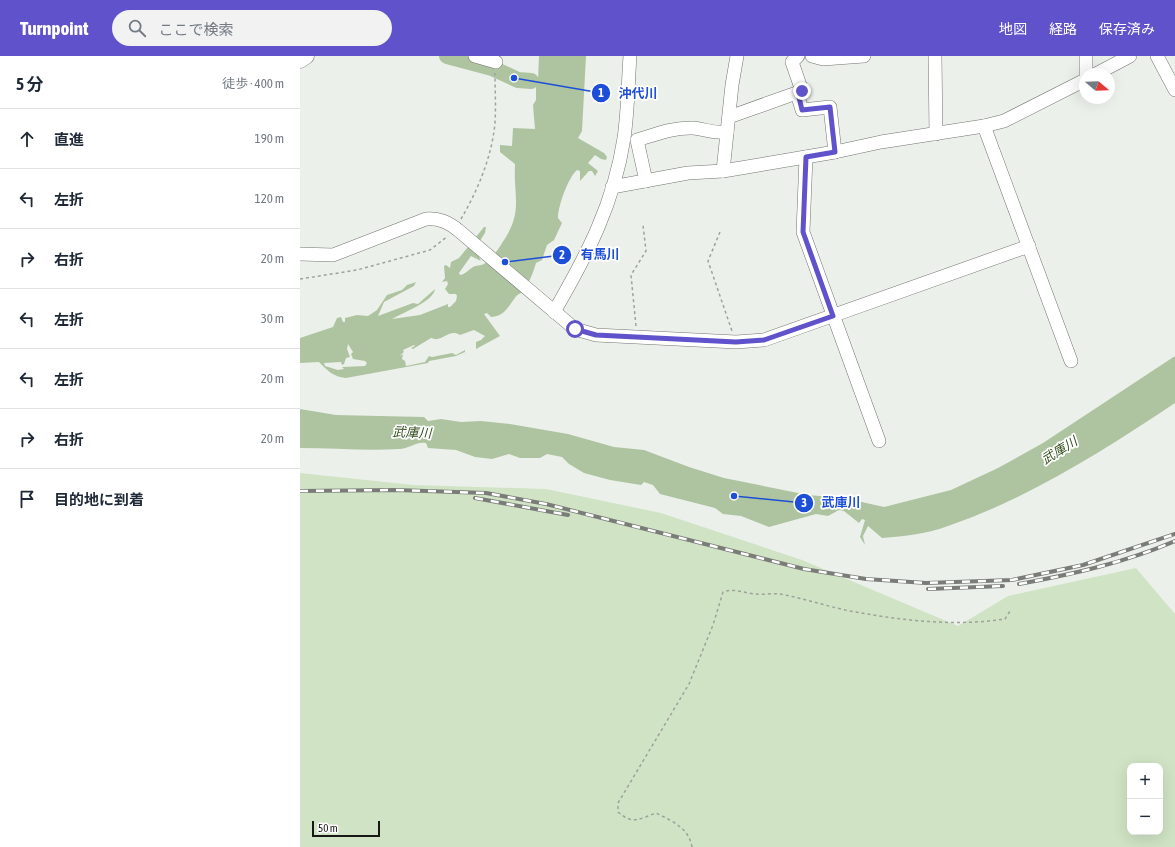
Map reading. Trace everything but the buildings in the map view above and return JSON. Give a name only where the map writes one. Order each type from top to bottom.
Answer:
[{"type":"main road","points":[[300,60],[306,56]]},
{"type":"street","points":[[475,56],[496,67]]},
{"type":"street","points":[[551,309],[584,261],[597,233],[612,187],[624,138],[630,56]]},
{"type":"street","points":[[723,171],[737,56]]},
{"type":"street","points":[[729,117],[802,91],[792,62],[797,56]]},
{"type":"street","points":[[812,56],[823,59],[864,56]]},
{"type":"street","points":[[926,56],[935,56],[936,134]]},
{"type":"street","points":[[1086,56],[1086,68]]},
{"type":"street","points":[[1107,68],[1130,56]]},
{"type":"street","points":[[1156,56],[1175,90]]},
{"type":"street","points":[[612,187],[688,173],[723,171],[835,152],[880,142],[984,126],[1004,121],[1079,83]]},
{"type":"street","points":[[798,93],[802,110],[830,107],[835,152]]},
{"type":"street","points":[[984,126],[1071,361]]},
{"type":"street","points":[[646,181],[637,140],[688,128],[717,133],[727,132]]},
{"type":"street","points":[[806,157],[803,232],[879,441]]},
{"type":"street","points":[[300,254],[333,255],[426,219],[446,221],[575,329],[596,335],[736,342],[764,340],[1029,246]]},
{"type":"path","points":[[495,84],[496,67]]},
{"type":"path","points":[[637,337],[631,275],[646,251],[643,225]]},
{"type":"path","points":[[720,232],[708,261],[736,342]]},
{"type":"path","points":[[692,847],[686,830],[679,825],[656,813],[635,821],[626,819],[618,812],[618,803],[688,684],[714,625],[723,592],[729,590],[755,594],[778,594],[844,610],[938,622],[988,622],[1005,619],[1010,611]]},
{"type":"shaded area","points":[[300,473],[413,485],[546,489],[661,513],[802,560],[958,626],[1008,596],[1136,568],[1175,614],[1175,847],[300,847]]},
{"type":"water","points":[[539,56],[586,56],[582,131],[578,138],[604,153],[607,157],[606,160],[595,155],[588,163],[598,171],[595,176],[592,171],[589,171],[580,181],[580,171],[577,170],[570,179],[564,192],[558,213],[558,218],[562,223],[554,240],[547,245],[542,260],[536,263],[522,292],[516,296],[508,308],[500,315],[491,317],[487,313],[484,314],[500,336],[476,349],[476,342],[485,336],[474,330],[460,335],[457,333],[451,333],[436,339],[431,338],[413,349],[411,348],[415,346],[414,345],[403,350],[404,352],[399,356],[403,354],[402,359],[405,361],[406,366],[425,362],[429,356],[432,357],[452,353],[456,355],[465,350],[465,352],[456,356],[429,361],[428,363],[346,378],[334,375],[319,362],[300,363],[300,338],[333,327],[337,318],[341,317],[343,322],[345,322],[345,318],[357,315],[368,316],[377,310],[387,295],[402,290],[407,285],[416,282],[414,286],[384,302],[378,316],[413,303],[418,304],[435,289],[433,294],[424,302],[392,319],[420,315],[448,304],[448,307],[450,307],[456,301],[456,294],[449,294],[445,289],[448,284],[447,281],[442,282],[445,278],[444,266],[446,265],[450,268],[451,262],[459,258],[484,227],[486,227],[485,233],[476,247],[482,258],[479,257],[481,261],[471,256],[459,273],[460,275],[474,266],[484,264],[492,257],[500,246],[509,232],[513,222],[516,204],[515,164],[500,152],[500,145],[512,146],[513,128],[535,129],[533,105],[536,100],[536,85],[527,81],[517,82],[510,78],[510,75],[517,79],[538,81]],"holes":[[[348,344],[353,352],[351,354],[353,359],[365,361],[367,363],[365,366],[342,367],[344,369],[338,370],[325,366],[324,363],[341,362],[342,365],[344,364],[346,358],[350,357],[347,349]]]},
{"type":"water","points":[[1175,356],[1175,403],[1094,455],[1066,472],[1008,502],[940,529],[916,534],[882,538],[868,526],[863,536],[865,545],[860,537],[865,520],[862,519],[859,523],[844,511],[839,510],[828,516],[816,514],[769,527],[741,516],[723,514],[715,508],[660,494],[653,485],[644,482],[641,485],[610,480],[584,473],[569,464],[562,457],[547,454],[540,458],[520,458],[509,454],[492,459],[475,457],[456,450],[428,448],[426,443],[416,444],[406,448],[387,450],[300,448],[300,409],[336,415],[424,417],[428,421],[441,419],[461,422],[481,421],[510,424],[568,434],[614,447],[644,450],[724,478],[808,495],[844,498],[884,507],[951,490],[998,468],[1043,443]]},
{"type":"waterway","points":[[447,56],[492,68],[518,80],[531,81]]},
{"type":"railway","points":[[300,491],[396,490],[486,493],[546,504],[804,569],[866,579],[926,583],[1012,580],[1083,565],[1175,534]]},
{"type":"railway","points":[[475,498],[568,515]]},
{"type":"railway","points":[[1019,584],[1117,562],[1175,541]]},
{"type":"railway","points":[[928,589],[1003,586]]},
{"type":"place","name":"沖代川","points":[[514,78]]},
{"type":"place","name":"有馬川","points":[[505,262]]},
{"type":"place","name":"武庫川","points":[[734,496]]},
{"type":"route","points":[[575,329],[596,335],[736,342],[764,340],[833,316],[803,232],[806,157],[835,152],[830,107],[802,110],[798,93],[802,91]]}]
